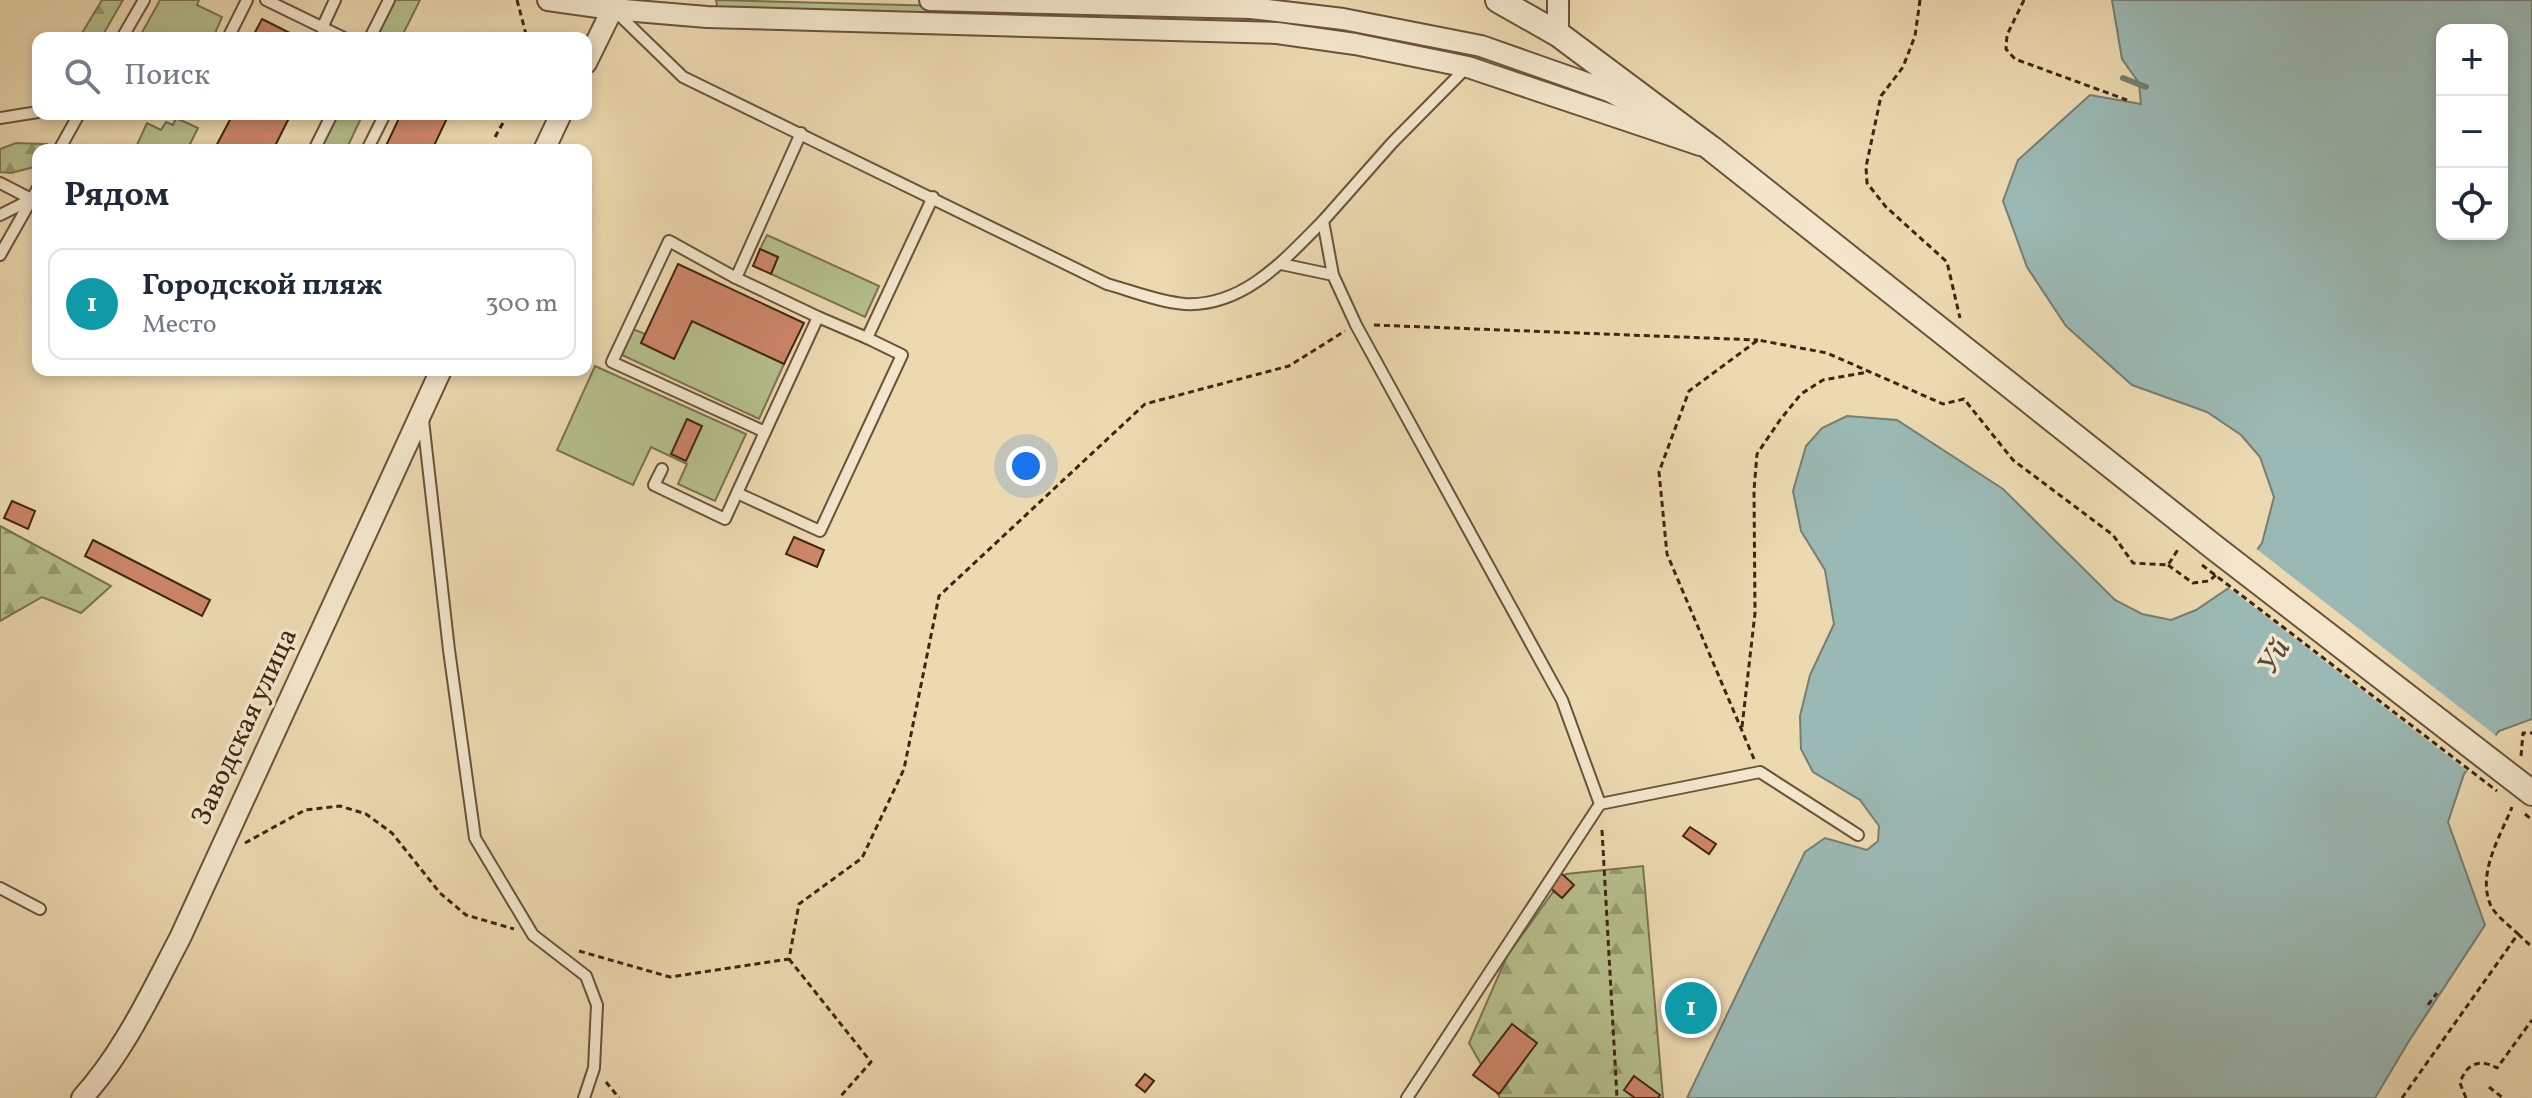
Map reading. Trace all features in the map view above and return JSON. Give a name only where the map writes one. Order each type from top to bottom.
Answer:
[{"type":"street","points":[[548,0],[707,17],[1277,33],[1355,44],[1468,67],[1712,149]]},
{"type":"street","points":[[615,5],[675,0]]},
{"type":"street","points":[[930,0],[1251,8],[1343,19],[1481,46],[1609,91],[1712,149]]},
{"type":"street","points":[[1498,0],[1558,34],[1712,149],[2209,556],[2509,776],[2523,799]]},
{"type":"street","points":[[1558,0],[1558,34]]},
{"type":"street","points":[[592,51],[615,5]]},
{"type":"street","points":[[547,144],[558,120]]},
{"type":"street","name":"Заводская улица","points":[[82,1098],[133,1024],[180,938],[422,414],[435,376]]},
{"type":"lane","points":[[125,32],[144,0]]},
{"type":"lane","points":[[231,32],[247,0]]},
{"type":"lane","points":[[266,0],[331,32]]},
{"type":"lane","points":[[322,28],[335,0]]},
{"type":"lane","points":[[373,32],[389,0]]},
{"type":"lane","points":[[615,5],[683,77],[1107,284],[1186,304],[1220,301],[1259,281],[1281,264],[1392,143],[1468,67]]},
{"type":"lane","points":[[0,118],[32,113]]},
{"type":"lane","points":[[62,144],[76,120]]},
{"type":"lane","points":[[317,144],[329,120]]},
{"type":"lane","points":[[370,144],[382,120]]},
{"type":"lane","points":[[736,278],[801,133]]},
{"type":"lane","points":[[0,183],[32,199]]},
{"type":"lane","points":[[867,338],[933,197]]},
{"type":"lane","points":[[0,215],[32,201]]},
{"type":"lane","points":[[0,255],[32,205]]},
{"type":"lane","points":[[1323,221],[1333,275],[1356,325],[1562,700],[1600,804]]},
{"type":"lane","points":[[737,493],[820,531],[902,355],[736,278],[669,241],[612,362],[765,432]]},
{"type":"lane","points":[[1281,264],[1333,275]]},
{"type":"lane","points":[[662,469],[654,485],[725,519],[818,317]]},
{"type":"lane","points":[[422,414],[449,650],[475,838],[533,935],[586,976],[597,1005],[594,1068],[584,1098]]},
{"type":"lane","points":[[1407,1098],[1600,804],[1760,772],[1858,835]]},
{"type":"lane","points":[[0,888],[40,909]]},
{"type":"path","points":[[517,0],[525,32]]},
{"type":"path","points":[[1920,0],[1915,36],[1903,67],[1881,96],[1866,167],[1867,183],[1886,207],[1947,262],[1960,318]]},
{"type":"path","points":[[2024,0],[2007,35],[2006,49],[2015,59],[2127,100]]},
{"type":"path","points":[[495,137],[505,120]]},
{"type":"path","points":[[839,1098],[871,1062],[789,959],[799,904],[862,858],[904,769],[939,596],[1145,404],[1289,366],[1356,325],[1758,340],[1827,353],[1943,404],[1964,399],[2013,460],[2113,535],[2133,563],[2168,565],[2193,583],[2209,581],[2218,573]]},
{"type":"path","points":[[1758,340],[1689,391],[1659,472],[1667,554],[1760,772]]},
{"type":"path","points":[[1742,730],[1755,613],[1754,490],[1757,454],[1801,394],[1823,380],[1868,372]]},
{"type":"path","points":[[2168,565],[2179,548]]},
{"type":"path","points":[[2209,556],[2509,776],[2523,733],[2532,733]]},
{"type":"path","points":[[2523,799],[2487,870],[2487,882],[2491,906],[2532,947]]},
{"type":"path","points":[[1600,804],[1617,1098]]},
{"type":"path","points":[[214,861],[305,810],[340,806],[366,814],[392,833],[440,893],[466,915],[533,935]]},
{"type":"path","points":[[2402,1098],[2518,934]]},
{"type":"path","points":[[547,946],[555,944],[670,977],[789,959]]},
{"type":"path","points":[[2428,1005],[2437,993]]},
{"type":"path","points":[[2466,1098],[2460,1083],[2463,1072],[2469,1065],[2478,1063],[2487,1062],[2497,1068],[2532,1020]]},
{"type":"path","points":[[594,1068],[619,1098]]},
{"type":"path","points":[[2489,1087],[2503,1098]]},
{"type":"green space","points":[[102,0],[123,0],[104,32],[83,32]]},
{"type":"green space","points":[[160,0],[199,0],[197,5],[222,17],[216,32],[142,32]]},
{"type":"green space","points":[[395,0],[420,0],[404,32],[379,32]]},
{"type":"green space","points":[[716,0],[1240,14],[1311,20],[1482,53],[1480,61],[1386,43],[718,11]]},
{"type":"green space","points":[[175,120],[180,120],[198,128],[190,144],[137,144],[147,123],[161,130],[166,122],[173,125]]},
{"type":"green space","points":[[335,120],[360,120],[349,144],[323,144]]},
{"type":"green space","points":[[16,143],[47,144],[32,144],[32,168],[11,173],[0,172],[0,149]]},
{"type":"green space","points":[[767,235],[879,286],[865,317],[771,274],[778,257],[760,249]]},
{"type":"green space","points":[[692,321],[784,364],[759,419],[622,355],[633,329],[645,334],[641,343],[674,359]]},
{"type":"green space","points":[[595,366],[746,434],[715,501],[678,484],[687,464],[651,447],[633,485],[557,450]]},
{"type":"green space","points":[[0,526],[111,586],[81,613],[42,597],[0,621]]},
{"type":"green space","points":[[1643,866],[1663,1098],[1500,1098],[1469,1043],[1507,956],[1566,874]]},
{"type":"water","name":"Уй","points":[[2112,0],[2532,0],[2532,719],[2499,731],[2464,774],[2448,822],[2485,925],[2375,1098],[1687,1098],[1805,852],[1825,838],[1867,850],[1878,841],[1879,826],[1860,800],[1813,772],[1801,749],[1800,716],[1810,675],[1834,624],[1825,570],[1801,531],[1793,491],[1806,446],[1822,428],[1847,416],[1897,420],[2003,489],[2115,600],[2142,614],[2171,620],[2196,610],[2230,587],[2262,543],[2274,497],[2260,457],[2241,435],[2207,412],[2132,385],[2066,326],[2027,267],[2003,201],[2018,160],[2090,95],[2141,104],[2139,83],[2122,59]]},
{"type":"pier","points":[[2254,547],[2499,738],[2470,773],[2225,585]]},
{"type":"building","points":[[262,19],[288,32],[255,32]]},
{"type":"building","points":[[230,120],[288,120],[276,144],[217,144]]},
{"type":"building","points":[[398,120],[446,120],[435,144],[387,144]]},
{"type":"building","points":[[760,249],[778,257],[771,274],[753,266]]},
{"type":"building","points":[[678,264],[804,323],[784,364],[692,321],[674,359],[641,343]]},
{"type":"building","points":[[687,419],[702,426],[686,461],[671,454]]},
{"type":"building","points":[[12,501],[35,511],[28,529],[4,518]]},
{"type":"building","points":[[794,537],[824,550],[817,567],[786,554]]},
{"type":"building","points":[[93,540],[210,600],[202,616],[85,556]]},
{"type":"building","points":[[1690,827],[1716,844],[1709,854],[1683,836]]},
{"type":"building","points":[[1560,872],[1574,885],[1562,898],[1548,886]]},
{"type":"building","points":[[1512,1024],[1537,1043],[1499,1094],[1473,1075]]},
{"type":"building","points":[[1145,1074],[1154,1081],[1145,1092],[1136,1085]]},
{"type":"building","points":[[1634,1076],[1660,1095],[1658,1098],[1635,1098],[1624,1090]]},
{"type":"waterway","points":[[2123,78],[2146,87]]},
{"type":"place","name":"Городской пляж","points":[[1691,1008]]}]
